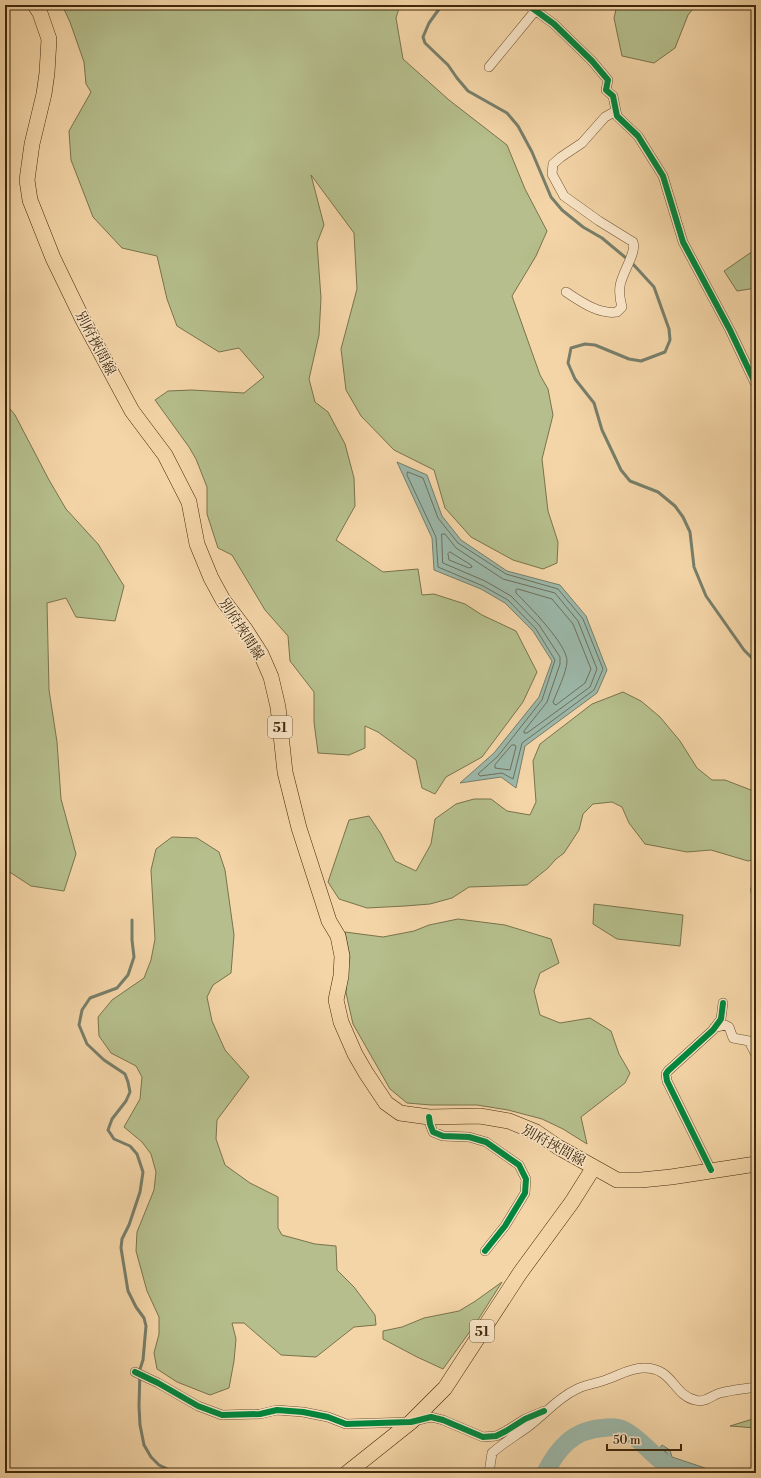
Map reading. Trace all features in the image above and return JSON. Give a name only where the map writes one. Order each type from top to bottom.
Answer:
[{"type":"main road","name":"別府挾間線","points":[[35,5],[40,13],[49,39],[44,94],[32,144],[27,180],[30,200],[53,258],[83,320],[132,411],[165,455],[189,502],[198,544],[211,578],[223,600],[245,628],[261,654],[271,677],[278,707],[285,772],[299,828],[329,921],[338,936],[342,956],[341,976],[336,1000],[341,1022],[355,1054],[386,1103],[400,1113],[429,1117],[480,1116],[509,1121],[536,1132],[558,1147],[617,1180],[641,1180],[756,1164]]},
{"type":"main road","name":"別府挾間線","points":[[347,1473],[411,1422],[446,1388],[520,1273],[572,1202],[594,1167]]},
{"type":"street","points":[[489,67],[532,8],[554,24],[592,61],[608,80],[606,90],[613,96],[617,116],[638,136],[663,176],[683,242],[730,330],[756,385]]},
{"type":"street","points":[[566,292],[591,307],[604,311],[617,312],[622,307],[619,299],[620,286],[624,271],[634,249],[633,242],[599,221],[564,196],[552,174],[553,164],[582,143],[605,117],[616,111]]},
{"type":"street","points":[[711,1170],[667,1081],[666,1074],[714,1028],[721,1019],[723,1003]]},
{"type":"street","points":[[714,1028],[725,1025],[729,1027],[733,1038],[749,1041],[756,1055]]},
{"type":"street","points":[[429,1117],[433,1132],[443,1136],[469,1138],[486,1142],[519,1166],[526,1179],[525,1193],[519,1204],[505,1226],[485,1251]]},
{"type":"street","points":[[489,1473],[492,1453],[529,1426],[544,1411],[561,1398],[580,1387],[642,1368],[657,1370],[668,1377],[683,1395],[694,1400],[705,1401],[718,1394],[756,1387]]},
{"type":"street","points":[[135,1372],[158,1383],[198,1406],[222,1414],[260,1414],[277,1410],[302,1412],[328,1417],[346,1424],[411,1422],[431,1417],[443,1420],[483,1437],[496,1436],[506,1432],[525,1419],[544,1411]]},
{"type":"green space","points":[[62,5],[400,5],[396,18],[403,59],[449,100],[507,145],[525,189],[547,231],[536,256],[512,296],[540,375],[548,389],[553,415],[542,459],[548,511],[558,542],[557,563],[543,569],[513,560],[471,537],[445,508],[434,470],[394,450],[361,416],[346,390],[341,349],[357,289],[354,233],[311,175],[324,225],[317,243],[321,298],[319,335],[309,379],[315,402],[328,412],[345,444],[354,478],[355,506],[336,540],[383,572],[418,569],[422,595],[434,594],[465,604],[482,615],[516,631],[537,672],[523,702],[482,757],[446,777],[435,794],[422,788],[416,760],[378,732],[365,726],[365,748],[349,755],[318,753],[314,722],[314,692],[290,661],[288,636],[265,610],[232,555],[218,548],[207,514],[207,487],[196,459],[155,400],[168,391],[192,390],[244,393],[264,377],[239,348],[219,352],[177,326],[167,299],[157,256],[122,248],[93,217],[71,160],[69,131],[91,92],[86,84],[84,62],[70,22]]},
{"type":"green space","points":[[617,5],[696,5],[688,15],[675,48],[654,63],[622,56],[614,18]]},
{"type":"green space","points":[[756,249],[756,288],[737,291],[724,271]]},
{"type":"green space","points":[[5,403],[15,415],[66,509],[98,544],[124,586],[115,621],[76,617],[66,598],[47,603],[49,690],[57,742],[61,799],[76,854],[64,891],[31,886],[5,869]]},
{"type":"green space","points":[[623,692],[641,701],[660,717],[680,741],[697,768],[712,780],[725,780],[756,792],[756,859],[748,861],[711,850],[687,852],[645,844],[629,823],[622,807],[612,802],[593,804],[583,814],[579,830],[564,853],[527,885],[469,887],[452,898],[430,904],[405,906],[367,908],[339,899],[328,882],[349,820],[369,816],[381,834],[395,861],[416,871],[431,844],[435,819],[456,804],[474,799],[491,799],[507,811],[530,815],[536,802],[533,761],[540,744],[592,704]]},
{"type":"green space","points":[[172,837],[197,838],[219,852],[225,870],[234,935],[231,973],[213,985],[207,997],[212,1021],[225,1050],[249,1077],[217,1120],[216,1139],[225,1165],[250,1183],[278,1197],[278,1228],[282,1235],[315,1244],[336,1246],[337,1270],[354,1287],[375,1315],[376,1325],[354,1327],[316,1357],[281,1355],[244,1323],[232,1323],[236,1339],[229,1388],[210,1395],[177,1382],[157,1369],[154,1353],[159,1334],[159,1317],[147,1291],[136,1251],[137,1232],[154,1190],[156,1172],[151,1154],[142,1142],[124,1127],[140,1099],[142,1077],[136,1066],[111,1053],[99,1036],[98,1017],[112,1000],[144,978],[151,960],[155,939],[151,870],[156,849]]},
{"type":"green space","points":[[594,904],[683,915],[680,946],[617,939],[593,924]]},
{"type":"green space","points":[[458,919],[505,925],[551,939],[559,963],[540,973],[534,991],[540,1015],[560,1023],[590,1018],[611,1031],[619,1054],[630,1073],[625,1083],[581,1117],[587,1144],[563,1129],[542,1119],[508,1110],[477,1105],[431,1105],[407,1103],[390,1089],[353,1024],[346,993],[350,957],[345,932],[383,937],[414,931],[429,925]]},
{"type":"green space","points":[[502,1282],[476,1323],[443,1369],[383,1339],[383,1331],[402,1327],[424,1318],[459,1311]]},
{"type":"green space","points":[[756,1418],[756,1428],[730,1426]]},
{"type":"water","points":[[397,462],[427,475],[442,516],[461,540],[507,571],[560,585],[586,616],[607,670],[597,693],[525,746],[516,788],[501,777],[460,783],[494,753],[539,697],[552,661],[533,631],[505,603],[481,589],[434,570],[432,538]]},
{"type":"water","points":[[662,1445],[670,1450],[672,1457],[705,1468],[711,1473],[671,1473],[660,1466],[652,1458]]},
{"type":"waterway","points":[[442,5],[429,23],[423,37],[425,43],[448,65],[468,91],[507,113],[518,126],[532,152],[551,197],[562,210],[583,227],[602,238],[632,263],[654,287],[669,329],[670,340],[665,352],[641,361],[629,359],[595,345],[585,344],[571,348],[568,363],[575,379],[594,403],[602,430],[621,470],[630,481],[658,492],[675,506],[683,517],[690,532],[694,567],[706,596],[744,650],[756,662]]},
{"type":"waterway","points":[[132,920],[134,957],[128,975],[117,988],[90,998],[82,1010],[79,1025],[87,1044],[104,1060],[125,1074],[128,1082],[130,1092],[126,1101],[112,1119],[108,1130],[114,1139],[130,1146],[137,1154],[143,1172],[140,1192],[129,1225],[122,1239],[121,1248],[128,1291],[136,1307],[144,1318],[146,1326],[143,1360],[140,1369],[140,1425],[144,1445],[151,1457],[159,1465],[176,1473]]},
{"type":"waterway","points":[[545,1473],[561,1448],[575,1437],[592,1429],[611,1427],[622,1429],[630,1433],[666,1465],[687,1473]]},
{"type":"cycle path","points":[[528,5],[554,24],[592,61],[608,80],[606,90],[613,96],[617,116],[638,136],[663,176],[683,242],[730,330],[756,385]]},
{"type":"cycle path","points":[[711,1170],[667,1081],[666,1074],[713,1030],[721,1019],[723,1003]]},
{"type":"cycle path","points":[[429,1117],[433,1132],[443,1136],[469,1137],[486,1142],[519,1165],[526,1179],[525,1193],[505,1226],[485,1251]]},
{"type":"cycle path","points":[[135,1372],[158,1383],[198,1406],[222,1415],[260,1414],[277,1410],[303,1412],[328,1417],[346,1424],[411,1422],[431,1417],[443,1420],[483,1437],[496,1436],[525,1419],[544,1411]]}]
